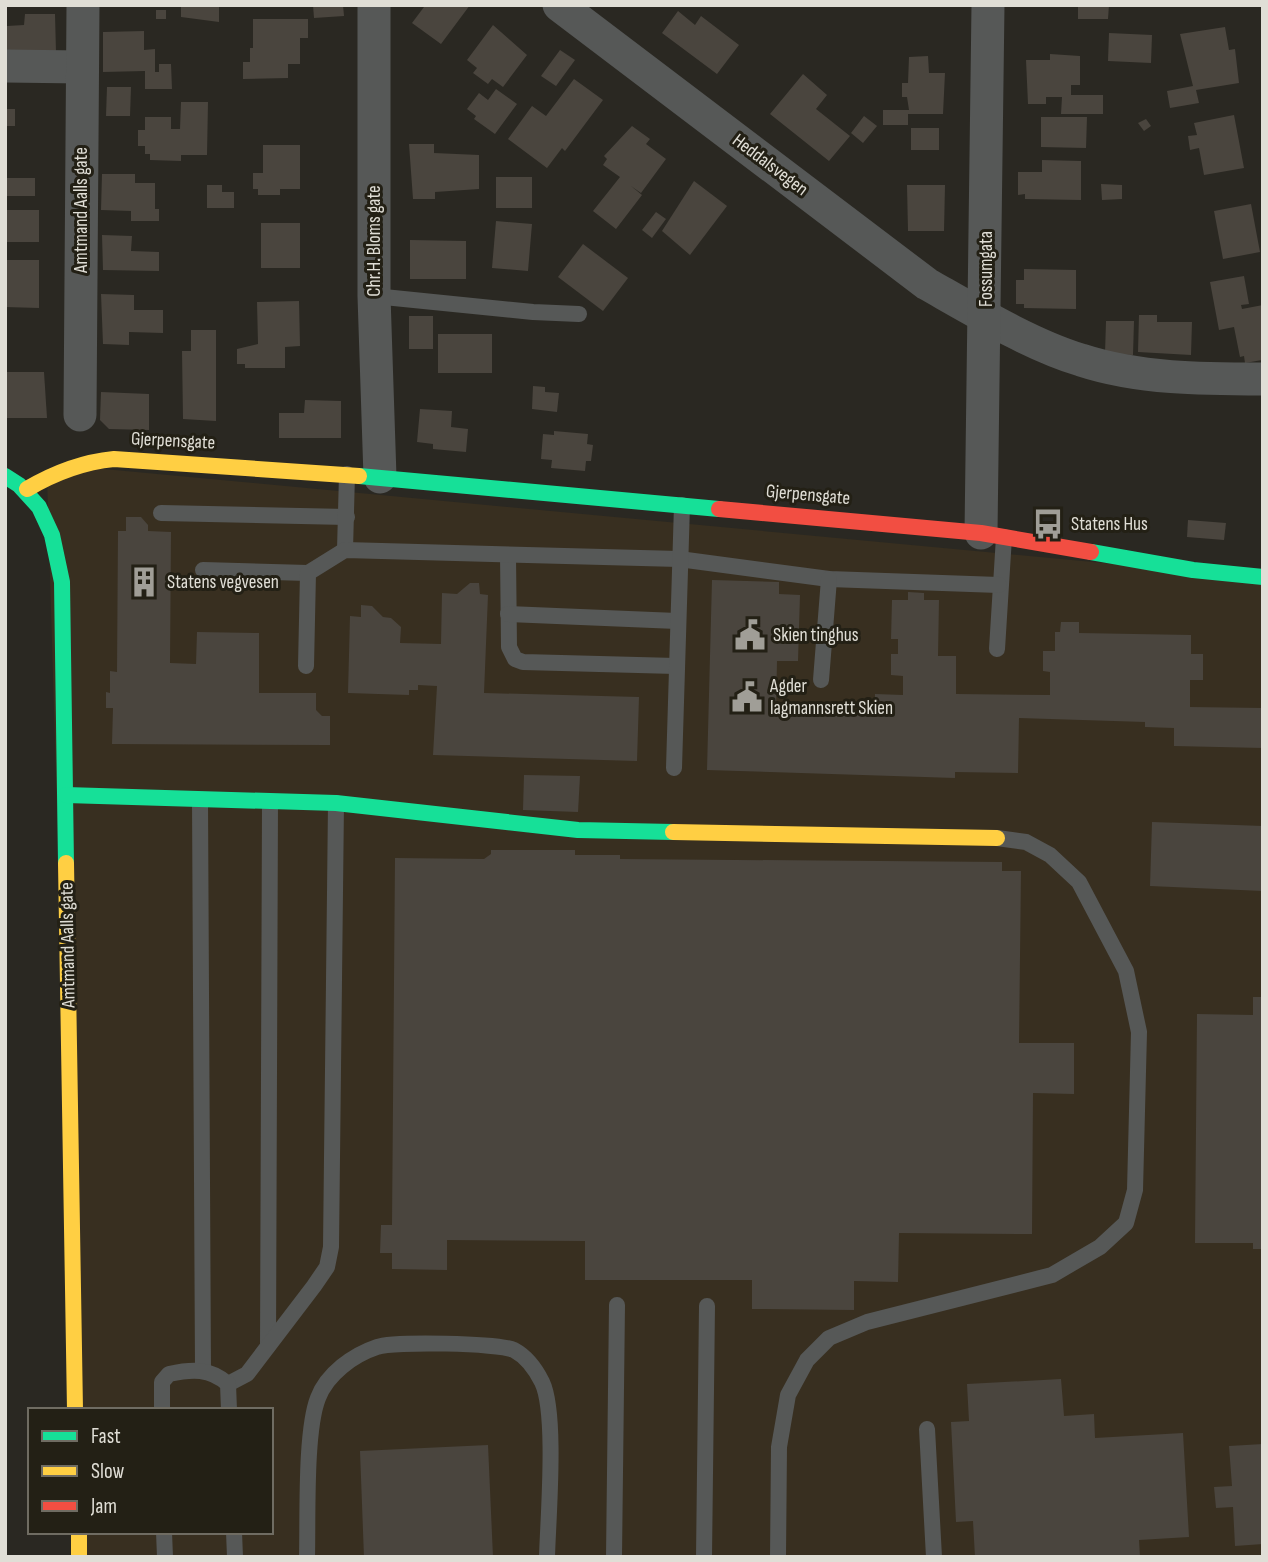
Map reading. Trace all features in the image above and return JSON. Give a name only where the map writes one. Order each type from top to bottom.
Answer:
[{"type":"street","name":"Amtmand Aalls gate","points":[[80,415],[83,5]]},
{"type":"street","name":"Chr.H. Bloms gate","points":[[374,5],[374,296],[380,477]]},
{"type":"street","name":"Heddalsvegen","points":[[559,5],[927,284],[986,317],[1080,360],[1143,374],[1263,379]]},
{"type":"street","name":"Fossumgata","points":[[988,5],[986,317],[992,535]]},
{"type":"street","points":[[5,66],[82,67]]},
{"type":"street","name":"Gjerpensgate","points":[[27,489],[72,466],[114,459],[347,474],[992,535],[1193,570],[1263,577]]},
{"type":"street","points":[[5,476],[27,489]]},
{"type":"street","name":"Amtmand Aalls gate","points":[[27,489],[43,512],[54,540],[62,582],[75,1408]]},
{"type":"street","points":[[66,795],[336,803],[418,815],[578,830],[997,838]]},
{"type":"street","points":[[79,1534],[79,1557]]},
{"type":"lane","points":[[374,296],[579,314]]},
{"type":"lane","points":[[345,550],[347,474]]},
{"type":"lane","points":[[674,768],[682,505]]},
{"type":"lane","points":[[161,513],[347,517]]},
{"type":"lane","points":[[992,535],[999,584],[997,649]]},
{"type":"lane","points":[[203,570],[308,573],[345,550],[679,559],[829,579],[999,584]]},
{"type":"lane","points":[[508,555],[511,655],[523,662],[676,666]]},
{"type":"lane","points":[[306,666],[308,573]]},
{"type":"lane","points":[[821,680],[829,579]]},
{"type":"lane","points":[[508,614],[677,621]]},
{"type":"lane","points":[[200,800],[203,1371]]},
{"type":"lane","points":[[268,1346],[270,802]]},
{"type":"lane","points":[[228,1384],[247,1374],[320,1277],[327,1267],[331,1247],[336,803]]},
{"type":"lane","points":[[778,1557],[779,1447],[788,1395],[807,1360],[829,1338],[867,1322],[1052,1275],[1100,1247],[1126,1223],[1135,1190],[1139,1032],[1126,971],[1079,882],[1050,855],[1026,842],[997,838]]},
{"type":"lane","points":[[614,1557],[617,1305]]},
{"type":"lane","points":[[704,1557],[707,1306]]},
{"type":"lane","points":[[307,1557],[311,1440],[317,1398],[333,1374],[354,1357],[379,1346],[466,1345],[491,1345],[514,1350],[532,1364],[544,1385],[550,1437],[547,1557]]},
{"type":"lane","points":[[162,1408],[162,1382],[169,1374],[203,1371],[216,1373],[228,1384],[229,1408]]},
{"type":"lane","points":[[927,1429],[934,1557]]},
{"type":"lane","points":[[164,1534],[165,1557]]},
{"type":"lane","points":[[234,1534],[235,1557]]},
{"type":"shaded area","points":[[72,466],[1263,578],[1263,1557],[79,1557],[79,1534],[273,1534],[273,1408],[75,1408],[47,477]]},
{"type":"building","points":[[181,5],[219,5],[219,22],[181,17]]},
{"type":"building","points":[[313,5],[343,5],[344,16],[314,18]]},
{"type":"building","points":[[421,5],[470,5],[441,44],[412,23],[424,7]]},
{"type":"building","points":[[1078,5],[1109,5],[1108,19],[1078,19]]},
{"type":"building","points":[[156,10],[166,10],[166,19],[156,19]]},
{"type":"building","points":[[678,11],[695,25],[701,16],[739,45],[717,74],[662,33]]},
{"type":"building","points":[[25,14],[55,14],[56,52],[7,53],[7,26],[24,25]]},
{"type":"building","points":[[253,19],[308,19],[308,38],[300,38],[300,64],[288,64],[288,78],[243,79],[243,62],[250,62],[250,48],[253,48]]},
{"type":"building","points":[[493,25],[527,55],[503,87],[492,79],[488,84],[473,73],[477,68],[467,60]]},
{"type":"building","points":[[1225,27],[1229,50],[1235,49],[1239,83],[1196,90],[1199,103],[1170,108],[1167,91],[1193,86],[1180,34]]},
{"type":"building","points":[[144,31],[144,50],[155,49],[155,72],[159,72],[159,64],[171,64],[172,89],[145,89],[145,71],[103,72],[103,32]]},
{"type":"building","points":[[1109,33],[1152,35],[1151,63],[1108,61]]},
{"type":"building","points":[[560,50],[575,60],[556,86],[541,76]]},
{"type":"building","points":[[1050,54],[1080,56],[1080,85],[1071,85],[1071,95],[1103,95],[1103,114],[1061,114],[1062,97],[1046,97],[1046,104],[1028,104],[1026,60],[1050,60]]},
{"type":"building","points":[[928,56],[929,73],[945,73],[943,114],[908,114],[908,125],[883,125],[883,110],[909,110],[907,97],[902,97],[902,83],[908,83],[909,57]]},
{"type":"building","points":[[803,74],[827,95],[816,109],[850,136],[829,161],[770,114]]},
{"type":"building","points":[[574,79],[603,100],[565,151],[562,148],[547,168],[508,139],[532,106],[546,116]]},
{"type":"building","points":[[107,87],[131,87],[130,116],[106,116]]},
{"type":"building","points":[[496,89],[517,104],[495,134],[474,119],[476,116],[467,109],[479,93],[488,100]]},
{"type":"building","points":[[181,102],[208,102],[207,155],[181,155],[181,161],[150,160],[150,154],[145,154],[145,146],[138,146],[138,130],[145,130],[145,117],[171,117],[171,129],[180,129]]},
{"type":"building","points":[[5,109],[15,109],[15,126],[5,126]]},
{"type":"building","points":[[1234,115],[1244,168],[1204,175],[1199,148],[1190,150],[1188,136],[1197,135],[1194,123]]},
{"type":"building","points":[[864,116],[877,126],[863,143],[851,133]]},
{"type":"building","points":[[1041,117],[1087,117],[1086,148],[1041,147]]},
{"type":"building","points":[[1146,119],[1151,126],[1144,131],[1138,123]]},
{"type":"building","points":[[632,126],[650,139],[646,144],[666,159],[641,193],[631,186],[642,195],[616,229],[593,211],[620,177],[603,165],[607,159],[604,156]]},
{"type":"building","points":[[911,128],[939,128],[939,150],[911,150]]},
{"type":"building","points":[[409,144],[434,144],[434,153],[479,155],[479,189],[435,192],[435,199],[413,199]]},
{"type":"building","points":[[263,145],[300,145],[300,189],[280,189],[280,195],[258,195],[258,189],[253,189],[253,173],[263,173]]},
{"type":"building","points":[[1042,160],[1081,161],[1081,200],[1025,199],[1025,194],[1018,195],[1018,172],[1042,172]]},
{"type":"building","points":[[102,174],[135,174],[135,183],[155,183],[155,209],[159,209],[159,221],[131,221],[131,211],[101,210]]},
{"type":"building","points":[[496,177],[532,177],[532,208],[496,208]]},
{"type":"building","points":[[5,178],[35,178],[35,196],[5,196]]},
{"type":"building","points":[[694,181],[727,206],[690,255],[662,231]]},
{"type":"building","points":[[1101,184],[1122,185],[1122,199],[1102,200]]},
{"type":"building","points":[[207,185],[222,185],[222,192],[234,192],[234,208],[207,208]]},
{"type":"building","points":[[907,185],[945,185],[944,231],[908,231]]},
{"type":"building","points":[[1251,204],[1260,252],[1223,259],[1214,211]]},
{"type":"building","points":[[6,210],[39,210],[39,242],[5,242]]},
{"type":"building","points":[[656,212],[666,219],[652,238],[642,230]]},
{"type":"building","points":[[496,221],[532,224],[528,271],[492,268]]},
{"type":"building","points":[[261,223],[300,223],[300,268],[261,268]]},
{"type":"building","points":[[102,235],[132,236],[131,251],[159,252],[159,271],[103,270]]},
{"type":"building","points":[[410,240],[466,241],[466,279],[410,279]]},
{"type":"building","points":[[583,244],[628,278],[603,311],[558,277]]},
{"type":"building","points":[[5,260],[39,260],[39,308],[5,307]]},
{"type":"building","points":[[1024,269],[1076,270],[1076,309],[1024,308],[1024,304],[1016,304],[1016,280],[1024,280]]},
{"type":"building","points":[[1244,276],[1249,304],[1241,305],[1242,309],[1263,305],[1262,360],[1245,363],[1244,356],[1240,357],[1234,327],[1219,330],[1210,282]]},
{"type":"building","points":[[101,294],[134,295],[134,310],[163,310],[163,333],[129,332],[129,345],[103,344]]},
{"type":"building","points":[[299,301],[300,346],[285,347],[285,368],[245,368],[245,364],[237,364],[237,349],[258,344],[257,302]]},
{"type":"building","points":[[1139,315],[1157,315],[1157,322],[1192,322],[1191,355],[1138,352]]},
{"type":"building","points":[[409,316],[433,316],[433,349],[409,349]]},
{"type":"building","points":[[1106,321],[1134,321],[1133,355],[1105,354]]},
{"type":"building","points":[[191,330],[216,330],[216,421],[183,419],[182,351],[191,351]]},
{"type":"building","points":[[438,334],[492,334],[492,373],[438,373]]},
{"type":"building","points":[[5,372],[44,372],[47,418],[5,418]]},
{"type":"building","points":[[533,386],[545,387],[545,392],[559,393],[557,412],[532,409]]},
{"type":"building","points":[[101,392],[149,394],[149,430],[109,429],[100,420]]},
{"type":"building","points":[[305,400],[341,401],[341,438],[279,438],[279,413],[304,413]]},
{"type":"building","points":[[420,409],[452,411],[451,427],[468,429],[466,452],[433,449],[433,444],[417,442]]},
{"type":"building","points":[[554,431],[588,434],[587,444],[593,445],[591,461],[586,461],[585,471],[551,468],[552,460],[541,459],[543,434],[554,435]]},
{"type":"building","name":"Statens vegvesen","points":[[126,517],[141,517],[148,525],[148,531],[171,532],[170,663],[196,664],[197,632],[259,633],[259,693],[316,693],[316,710],[322,716],[330,716],[330,745],[112,744],[113,708],[106,708],[106,692],[110,693],[110,671],[117,672],[118,531],[126,531]]},
{"type":"building","points":[[1188,520],[1226,523],[1224,540],[1187,537]]},
{"type":"building","points":[[712,580],[779,582],[779,594],[800,595],[798,661],[777,661],[776,711],[875,713],[875,694],[903,695],[903,676],[891,675],[891,654],[898,654],[898,639],[891,639],[892,600],[908,600],[908,592],[924,593],[924,600],[939,600],[938,656],[956,656],[956,694],[1050,695],[1050,672],[1043,671],[1043,651],[1055,651],[1055,632],[1060,632],[1061,622],[1079,622],[1079,633],[1191,635],[1191,654],[1203,654],[1203,680],[1190,680],[1190,707],[1263,708],[1263,748],[1174,746],[1174,728],[1145,727],[1145,722],[1019,718],[1018,773],[955,772],[955,778],[707,770]]},
{"type":"building","points":[[470,583],[479,583],[480,594],[488,595],[484,693],[639,697],[637,761],[433,755],[437,686],[418,685],[418,690],[409,690],[409,695],[348,693],[350,616],[361,617],[361,605],[372,606],[383,617],[391,618],[401,627],[400,643],[441,644],[442,593],[457,594]]},
{"type":"building","points":[[524,775],[580,776],[578,812],[523,810]]},
{"type":"building","points":[[1152,822],[1263,826],[1263,891],[1150,886]]},
{"type":"building","points":[[491,850],[575,850],[575,855],[620,855],[620,859],[1002,862],[1002,871],[1021,871],[1019,1043],[1074,1043],[1074,1094],[1033,1093],[1032,1234],[899,1233],[898,1282],[854,1281],[854,1310],[752,1309],[752,1280],[585,1280],[585,1241],[447,1240],[447,1270],[392,1269],[392,1253],[380,1253],[381,1225],[392,1225],[395,858],[484,859],[491,854]]},
{"type":"building","points":[[1253,997],[1263,997],[1263,1249],[1253,1249],[1253,1243],[1195,1243],[1197,1014],[1253,1015]]},
{"type":"building","points":[[1061,1379],[1064,1416],[1094,1414],[1095,1438],[1183,1433],[1189,1537],[1139,1540],[1140,1557],[975,1557],[973,1521],[956,1522],[951,1422],[969,1421],[967,1384]]},
{"type":"building","points":[[1263,1444],[1263,1544],[1235,1546],[1233,1507],[1216,1508],[1214,1487],[1232,1486],[1229,1446]]},
{"type":"building","points":[[488,1445],[493,1557],[364,1557],[360,1451]]},
{"type":"traffic: fast","points":[[5,476],[19,485],[39,507],[52,535],[62,582],[66,863]]},
{"type":"traffic: fast","points":[[359,476],[719,509]]},
{"type":"traffic: fast","points":[[1091,552],[1193,570],[1263,577]]},
{"type":"traffic: fast","points":[[66,795],[336,803],[578,830],[673,832]]},
{"type":"traffic: slow","points":[[27,489],[69,469],[114,459],[359,476]]},
{"type":"traffic: slow","points":[[673,832],[997,838]]},
{"type":"traffic: slow","points":[[66,863],[75,1408]]},
{"type":"traffic: slow","points":[[79,1534],[79,1557]]},
{"type":"traffic: jam","points":[[719,509],[981,533],[1091,552]]},
{"type":"place","name":"Statens Hus","points":[[1048,524]]},
{"type":"place","name":"Statens vegvesen","points":[[144,582]]},
{"type":"place","name":"Skien tinghus","points":[[750,635]]},
{"type":"place","name":"Agder lagmannsrett Skien","points":[[747,697]]}]
